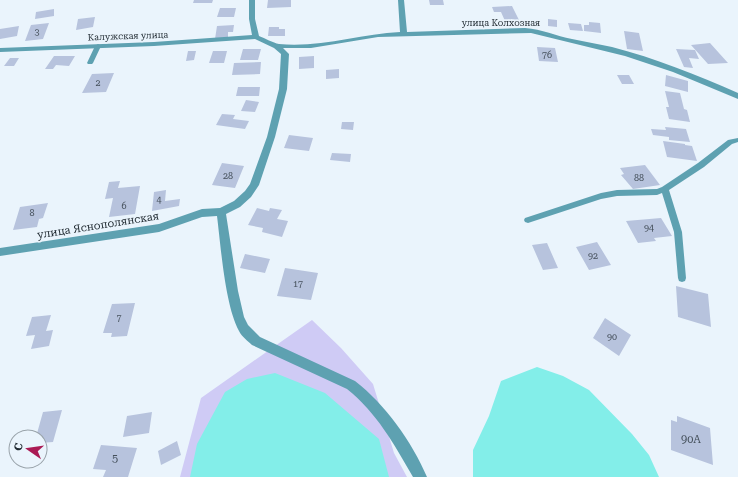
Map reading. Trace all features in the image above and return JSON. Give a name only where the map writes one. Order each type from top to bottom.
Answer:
[{"type":"street","points":[[252,0],[252,19],[256,37],[277,46],[283,51],[285,57],[283,89],[270,137],[251,190],[238,204],[221,212],[235,304],[244,329],[256,341],[351,385],[360,392],[377,408],[420,477]]},
{"type":"street","points":[[401,0],[404,33]]},
{"type":"street","name":"улица Колхозная","points":[[277,46],[311,46],[378,35],[404,33],[540,31],[566,40],[604,47],[634,56],[706,82],[738,96]]},
{"type":"street","name":"Калужская улица","points":[[0,50],[211,41],[256,37]]},
{"type":"street","name":"улица Яснополянская","points":[[0,252],[159,228],[202,213],[221,212]]},
{"type":"lane","points":[[90,63],[98,46]]},
{"type":"lane","points":[[528,220],[601,196],[657,192],[665,189],[701,165],[730,142],[738,140]]},
{"type":"lane","points":[[665,189],[678,232],[682,278]]},
{"type":"shaded area","points":[[312,320],[341,348],[373,384],[394,453],[407,477],[180,477],[201,398]]},
{"type":"shaded area","points":[[537,367],[563,376],[589,390],[632,434],[649,455],[659,477],[473,477],[473,450],[489,416],[501,381]]},
{"type":"shaded area","points":[[275,373],[325,393],[379,439],[389,477],[190,477],[197,444],[225,392],[247,379]]},
{"type":"building","points":[[194,0],[213,0],[212,3],[193,3]]},
{"type":"building","points":[[268,0],[291,0],[291,7],[267,8]]},
{"type":"building","points":[[429,0],[443,0],[444,5],[430,5]]},
{"type":"building","points":[[512,6],[519,20],[505,21],[501,12],[494,12],[492,7]]},
{"type":"building","points":[[220,8],[236,8],[234,17],[217,17]]},
{"type":"building","points":[[54,9],[54,16],[35,19],[36,12]]},
{"type":"building","points":[[95,17],[93,27],[76,30],[78,19]]},
{"type":"building","points":[[548,19],[557,20],[557,27],[548,26]]},
{"type":"building","points":[[589,22],[600,23],[601,33],[584,31],[584,25],[589,25]]},
{"type":"building","points":[[49,23],[43,39],[25,41],[31,25]]},
{"type":"building","points":[[568,23],[581,24],[583,31],[570,30]]},
{"type":"building","points":[[234,25],[233,32],[228,32],[228,38],[215,39],[217,26]]},
{"type":"building","points":[[19,26],[17,36],[0,39],[0,29]]},
{"type":"building","points":[[269,27],[279,27],[279,29],[285,29],[285,36],[268,36]]},
{"type":"building","points":[[624,31],[639,33],[643,51],[627,49]]},
{"type":"building","points":[[710,43],[728,63],[708,64],[691,45]]},
{"type":"building","points":[[537,47],[555,48],[558,62],[539,61]]},
{"type":"building","points":[[243,49],[261,49],[258,60],[240,60]]},
{"type":"building","points":[[676,49],[695,50],[699,59],[689,58],[693,68],[684,67]]},
{"type":"building","points":[[188,51],[196,51],[194,60],[186,61]]},
{"type":"building","points":[[213,51],[227,51],[224,63],[209,63]]},
{"type":"building","points":[[54,56],[75,56],[69,66],[56,65],[53,69],[45,69]]},
{"type":"building","points":[[314,56],[314,68],[299,69],[299,57]]},
{"type":"building","points":[[10,58],[19,58],[14,66],[4,66]]},
{"type":"building","points":[[261,62],[260,74],[232,75],[234,63]]},
{"type":"building","points":[[339,69],[339,78],[326,79],[326,70]]},
{"type":"building","points":[[114,73],[106,92],[82,93],[92,74]]},
{"type":"building","points":[[617,75],[629,75],[634,84],[622,84]]},
{"type":"building","points":[[666,75],[688,81],[688,92],[665,86]]},
{"type":"building","points":[[238,87],[260,87],[259,96],[236,96]]},
{"type":"building","points":[[665,91],[680,93],[684,109],[687,110],[690,122],[669,119],[666,107],[669,107]]},
{"type":"building","points":[[246,100],[259,102],[255,112],[241,111]]},
{"type":"building","points":[[222,114],[235,115],[233,119],[249,121],[245,129],[216,125]]},
{"type":"building","points":[[342,122],[354,122],[353,130],[341,129]]},
{"type":"building","points":[[665,127],[686,129],[690,142],[669,140],[669,137],[653,135],[651,129],[666,130]]},
{"type":"building","points":[[289,135],[313,138],[309,151],[284,148]]},
{"type":"building","points":[[663,141],[692,146],[697,161],[667,157]]},
{"type":"building","points":[[332,153],[351,154],[350,162],[330,160]]},
{"type":"building","points":[[222,163],[244,166],[235,188],[212,185]]},
{"type":"building","points":[[645,165],[660,185],[633,189],[621,175],[624,174],[620,168]]},
{"type":"building","points":[[120,181],[118,188],[140,186],[135,214],[109,217],[113,198],[105,199],[109,182]]},
{"type":"building","points":[[166,190],[165,201],[180,199],[179,206],[152,211],[154,192]]},
{"type":"building","points":[[48,203],[43,218],[39,219],[37,227],[13,230],[20,207]]},
{"type":"building","points":[[257,208],[269,211],[270,208],[282,210],[277,219],[288,221],[282,237],[262,232],[263,228],[248,225]]},
{"type":"building","points":[[661,218],[672,236],[654,238],[656,241],[638,243],[626,221]]},
{"type":"building","points":[[597,242],[611,265],[589,270],[576,247]]},
{"type":"building","points":[[547,243],[558,268],[543,270],[532,245]]},
{"type":"building","points":[[245,254],[270,259],[265,273],[240,268]]},
{"type":"building","points":[[285,268],[318,273],[311,300],[277,296]]},
{"type":"building","points":[[676,286],[708,294],[711,327],[678,317]]},
{"type":"building","points":[[135,303],[127,336],[111,337],[112,333],[103,333],[112,304]]},
{"type":"building","points":[[51,315],[46,331],[53,330],[49,346],[31,349],[35,335],[26,336],[32,317]]},
{"type":"building","points":[[605,318],[631,335],[619,356],[593,338]]},
{"type":"building","points":[[62,410],[53,442],[48,442],[48,429],[38,429],[43,412]]},
{"type":"building","points":[[152,412],[149,433],[123,437],[127,416]]},
{"type":"building","points":[[677,416],[710,428],[713,465],[671,450],[671,420],[677,422]]},
{"type":"building","points":[[177,441],[181,455],[161,465],[158,451]]},
{"type":"building","points":[[101,445],[137,448],[128,477],[103,477],[106,470],[93,469]]}]
